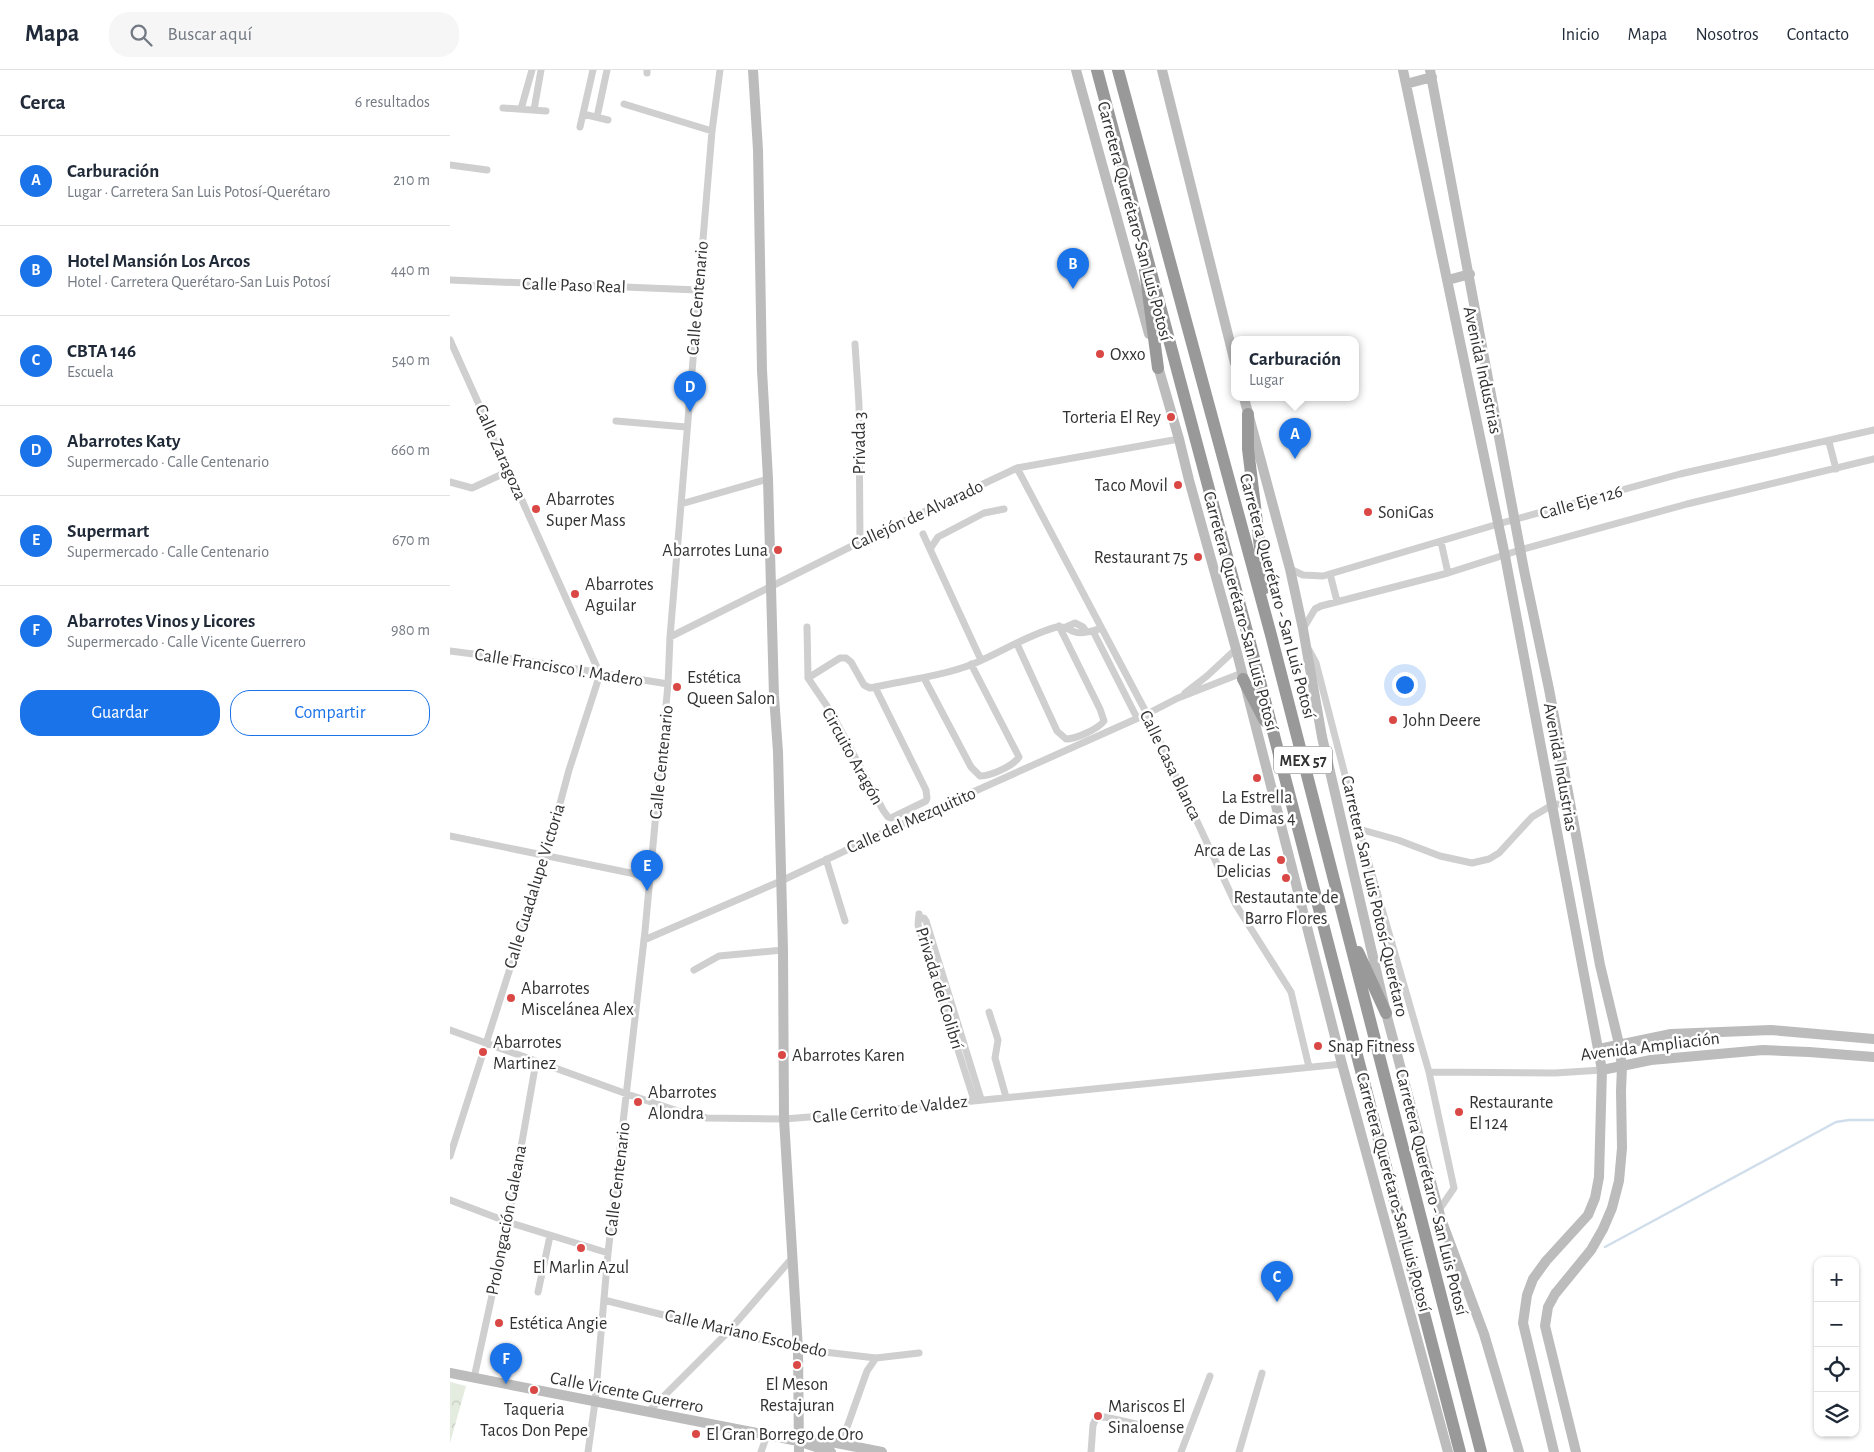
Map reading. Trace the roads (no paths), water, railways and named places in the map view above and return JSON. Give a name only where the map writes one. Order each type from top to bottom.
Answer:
[{"type":"highway","name":"MEX 57","points":[[1097,70],[1276,740],[1460,1452]]},
{"type":"highway","name":"Carretera Querétaro - San Luis Potosí","points":[[1118,70],[1271,635],[1481,1452]]},
{"type":"highway","points":[[1137,215],[1158,368]]},
{"type":"highway","points":[[1248,414],[1248,450],[1271,635]]},
{"type":"highway","points":[[1243,676],[1276,740]]},
{"type":"highway","points":[[1344,922],[1386,1013]]},
{"type":"main road","points":[[753,70],[758,150],[762,370],[768,479],[774,696],[778,752],[783,950],[784,1119],[798,1349],[799,1447]]},
{"type":"main road","name":"Carretera Querétaro-San Luis Potosí","points":[[1076,70],[1236,649],[1342,1064],[1448,1452]]},
{"type":"main road","points":[[1162,70],[1231,347]]},
{"type":"main road","name":"Avenida Industrias","points":[[1403,70],[1505,556],[1602,1070],[1599,1177],[1595,1198],[1588,1215],[1546,1261],[1533,1279],[1524,1311],[1523,1323],[1554,1452]]},
{"type":"main road","points":[[1406,84],[1431,74]]},
{"type":"main road","name":"Avenida Industrias","points":[[1431,74],[1470,274],[1520,550],[1549,689],[1600,964],[1619,1044],[1622,1067],[1622,1148],[1619,1180],[1612,1208],[1591,1250],[1554,1294],[1548,1308],[1545,1326],[1576,1452]]},
{"type":"main road","points":[[1448,280],[1470,274]]},
{"type":"main road","name":"Carretera San Luis Potosí-Querétaro","points":[[1245,401],[1290,568],[1303,628],[1322,737],[1386,1013],[1439,1210],[1484,1334],[1519,1452]]},
{"type":"main road","name":"Avenida Ampliación","points":[[1599,1049],[1671,1034],[1772,1030],[1874,1039]]},
{"type":"main road","name":"Avenida Ampliación","points":[[1602,1070],[1651,1060],[1763,1050],[1874,1057]]},
{"type":"main road","name":"Calle Vicente Guerrero","points":[[450,1373],[767,1436],[799,1447]]},
{"type":"main road","points":[[799,1447],[820,1440],[882,1452]]},
{"type":"main road","points":[[799,1447],[831,1452]]},
{"type":"street","points":[[521,108],[532,70]]},
{"type":"street","points":[[534,110],[541,70]]},
{"type":"street","points":[[580,127],[593,70]]},
{"type":"street","points":[[597,117],[607,70]]},
{"type":"street","name":"Calle Centenario","points":[[588,1452],[595,1402],[608,1253],[644,940],[668,684],[686,427],[712,131],[720,70]]},
{"type":"street","points":[[624,104],[712,131]]},
{"type":"street","points":[[503,108],[546,111]]},
{"type":"street","points":[[584,114],[608,120]]},
{"type":"street","points":[[450,165],[487,170]]},
{"type":"street","name":"Calle Paso Real","points":[[450,280],[698,290]]},
{"type":"street","name":"Calle Zaragoza","points":[[450,340],[600,674]]},
{"type":"street","name":"Privada 3","points":[[856,344],[859,405],[860,542]]},
{"type":"street","points":[[616,421],[686,427]]},
{"type":"street","name":"Calle Eje 126","points":[[1290,568],[1303,574],[1323,576],[1498,524],[1680,474],[1829,442],[1874,430]]},
{"type":"street","name":"Callejón de Alvarado","points":[[670,637],[860,542],[1017,468],[1179,439]]},
{"type":"street","points":[[1829,442],[1836,469]]},
{"type":"street","name":"Calle Eje 126","points":[[1303,628],[1315,609],[1337,601],[1448,573],[1520,550],[1687,504],[1874,459]]},
{"type":"street","name":"Calle Casa Blanca","points":[[1017,468],[1147,714],[1236,905],[1291,992],[1301,1027],[1309,1067]]},
{"type":"street","points":[[450,482],[472,488],[509,471]]},
{"type":"street","points":[[681,504],[768,479]]},
{"type":"street","points":[[930,549],[938,537],[984,513],[1004,509]]},
{"type":"street","points":[[923,534],[981,660]]},
{"type":"street","points":[[1441,542],[1448,573]]},
{"type":"street","points":[[1330,574],[1337,601]]},
{"type":"street","points":[[807,627],[808,678],[843,658],[851,662],[864,685],[875,687],[924,678],[971,664],[1037,634],[1063,626],[1080,633],[1101,628]]},
{"type":"street","points":[[1017,644],[1057,730],[1066,739],[1071,739],[1100,725],[1104,721],[1063,626]]},
{"type":"street","points":[[1090,631],[1137,718]]},
{"type":"street","points":[[1306,646],[1316,663],[1359,829],[1429,1072],[1454,1188],[1439,1210]]},
{"type":"street","name":"Calle del Mezquitito","points":[[1178,698],[1207,676],[1236,649]]},
{"type":"street","name":"Calle Francisco I. Madero","points":[[450,650],[668,684]]},
{"type":"street","points":[[924,678],[970,767],[980,776],[986,776],[1015,762],[1019,757],[971,664]]},
{"type":"street","name":"Calle Guadalupe Victoria","points":[[450,1156],[546,856],[569,770],[600,674]]},
{"type":"street","name":"Calle del Mezquitito","points":[[644,940],[781,881],[1147,714],[1178,698],[1243,676]]},
{"type":"street","name":"Circuito Aragón","points":[[808,678],[831,712],[883,810],[891,818],[926,801],[927,798],[926,790],[875,687]]},
{"type":"street","points":[[1359,829],[1398,840],[1440,856],[1472,863],[1489,858],[1499,852],[1532,817],[1552,805],[1570,802]]},
{"type":"street","points":[[450,836],[650,877]]},
{"type":"street","points":[[826,859],[845,921]]},
{"type":"street","name":"Privada del Colibrí","points":[[920,917],[926,921],[945,978],[975,1076],[978,1100],[967,1078],[918,925],[920,917]]},
{"type":"street","points":[[926,948],[934,946]]},
{"type":"street","points":[[694,970],[719,956],[783,950]]},
{"type":"street","points":[[937,981],[945,978]]},
{"type":"street","points":[[940,991],[948,989]]},
{"type":"street","points":[[989,1012],[998,1040],[995,1058],[1006,1097]]},
{"type":"street","points":[[951,1029],[959,1026]]},
{"type":"street","name":"Calle Cerrito de Valdez","points":[[450,1030],[627,1094],[681,1112],[707,1118],[784,1119],[1342,1064]]},
{"type":"street","name":"Prolongación Galeana","points":[[474,1378],[508,1222],[536,1062]]},
{"type":"street","name":"Avenida Ampliación","points":[[1429,1072],[1555,1073],[1602,1070]]},
{"type":"street","points":[[967,1078],[975,1076]]},
{"type":"street","points":[[450,1200],[508,1222],[608,1253]]},
{"type":"street","points":[[538,1292],[550,1236]]},
{"type":"street","points":[[648,1412],[728,1332],[793,1256]]},
{"type":"street","name":"Calle Mariano Escobedo","points":[[604,1300],[798,1349],[876,1358],[919,1353]]},
{"type":"street","points":[[842,1444],[867,1371],[876,1358]]},
{"type":"street","points":[[1239,1452],[1262,1373]]},
{"type":"street","points":[[1181,1452],[1210,1376]]},
{"type":"street","points":[[1091,1452],[1093,1425],[1096,1418],[1104,1417],[1144,1426]]},
{"type":"street","points":[[761,1452],[767,1436]]},
{"type":"waterway","points":[[1605,1247],[1836,1122],[1874,1120]]},
{"type":"place","name":"Hotel Mansión Los Arcos","points":[[1073,289]]},
{"type":"place","name":"Oxxo","points":[[1100,354]]},
{"type":"place","name":"Abarrotes Katy","points":[[690,412]]},
{"type":"place","name":"Torteria El Rey","points":[[1171,417]]},
{"type":"place","name":"Carburación","points":[[1295,459]]},
{"type":"place","name":"Taco Movil","points":[[1178,485]]},
{"type":"place","name":"Abarrotes Super Mass","points":[[536,509]]},
{"type":"place","name":"SoniGas","points":[[1368,512]]},
{"type":"place","name":"Abarrotes Luna","points":[[778,550]]},
{"type":"place","name":"Restaurant 75","points":[[1198,557]]},
{"type":"place","name":"Abarrotes Aguilar","points":[[575,594]]},
{"type":"place","name":"Estética Queen Salon","points":[[677,687]]},
{"type":"place","name":"John Deere","points":[[1393,720]]},
{"type":"place","name":"La Estrella de Dimas 4","points":[[1257,778]]},
{"type":"place","name":"Arca de Las Delicias","points":[[1281,860]]},
{"type":"place","name":"Restautante de Barro Flores","points":[[1286,878]]},
{"type":"place","name":"Supermart","points":[[647,891]]},
{"type":"place","name":"Abarrotes Miscelánea Alex","points":[[511,998]]},
{"type":"place","name":"Snap Fitness","points":[[1318,1046]]},
{"type":"place","name":"Abarrotes Martinez","points":[[483,1052]]},
{"type":"place","name":"Abarrotes Karen","points":[[782,1055]]},
{"type":"place","name":"Abarrotes Alondra","points":[[638,1102]]},
{"type":"place","name":"Restaurante El 124","points":[[1459,1112]]},
{"type":"place","name":"El Marlin Azul","points":[[581,1248]]},
{"type":"place","name":"CBTA 146","points":[[1277,1302]]},
{"type":"place","name":"Estética Angie","points":[[499,1323]]},
{"type":"place","name":"El Meson Restajuran","points":[[797,1365]]},
{"type":"place","name":"Abarrotes Vinos y Licores","points":[[506,1384]]},
{"type":"place","name":"Taqueria Tacos Don Pepe","points":[[534,1390]]},
{"type":"place","name":"Mariscos El Sinaloense","points":[[1098,1416]]},
{"type":"place","name":"El Gran Borrego de Oro","points":[[696,1434]]}]
